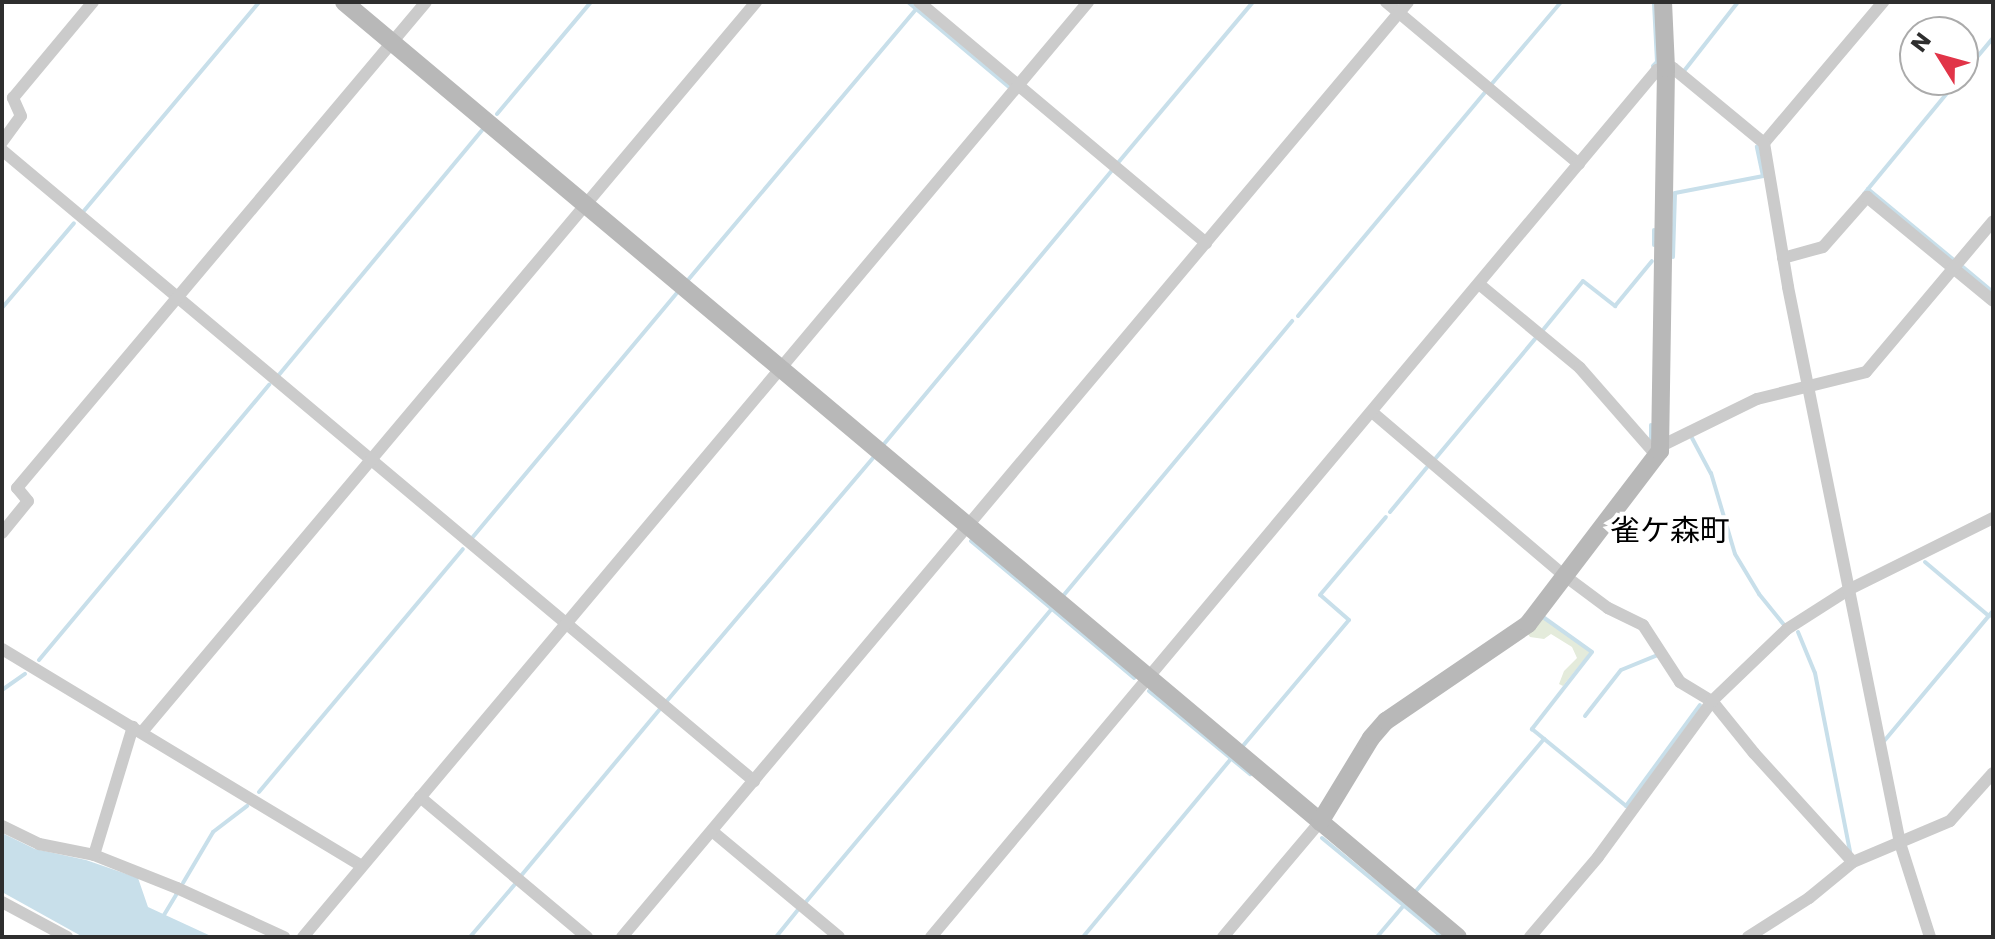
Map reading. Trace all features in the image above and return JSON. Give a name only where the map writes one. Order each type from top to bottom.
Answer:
[{"type":"street","points":[[2,142],[21,116],[13,98],[93,2]]},
{"type":"street","points":[[344,2],[1458,937]]},
{"type":"street","points":[[2,533],[28,501],[17,488],[426,2]]},
{"type":"street","points":[[94,855],[138,729],[371,461],[756,2]]},
{"type":"street","points":[[919,2],[1206,243]]},
{"type":"street","points":[[303,937],[1088,2]]},
{"type":"street","points":[[1386,2],[1579,164]]},
{"type":"street","points":[[622,937],[1408,2]]},
{"type":"street","points":[[1659,451],[1666,68],[1663,2]]},
{"type":"street","points":[[1764,143],[1883,2]]},
{"type":"street","points":[[931,937],[1657,70],[1666,68],[1673,68],[1764,143],[1783,258],[1900,843],[1930,937]]},
{"type":"street","points":[[2,150],[754,781]]},
{"type":"street","points":[[1783,258],[1823,247],[1867,197],[1993,301]]},
{"type":"street","points":[[1223,937],[1320,822],[1371,738],[1386,721],[1522,629],[1659,451],[1757,399],[1866,372],[1993,221]]},
{"type":"street","points":[[1479,284],[1580,368],[1659,451]]},
{"type":"street","points":[[1372,412],[1565,576],[1608,608],[1643,625],[1680,682],[1712,701],[1754,753],[1853,862]]},
{"type":"street","points":[[1530,937],[1598,857],[1712,701],[1787,629],[1848,590],[1993,518]]},
{"type":"street","points":[[2,649],[362,866]]},
{"type":"street","points":[[1748,937],[1809,898],[1853,862],[1950,821],[1993,773]]},
{"type":"street","points":[[420,797],[587,937]]},
{"type":"street","points":[[2,826],[39,844],[94,855],[177,888],[284,937]]},
{"type":"street","points":[[712,831],[839,937]]},
{"type":"street","points":[[2,902],[67,937]]},
{"type":"green space","points":[[1541,617],[1590,652],[1563,686],[1559,684],[1564,671],[1577,658],[1572,647],[1551,634],[1544,639],[1530,637],[1528,634]]},
{"type":"water","points":[[2,833],[35,849],[86,860],[138,878],[148,907],[213,937],[83,937],[2,892]]},
{"type":"waterway","points":[[83,212],[259,2]]},
{"type":"waterway","points":[[497,114],[591,2]]},
{"type":"waterway","points":[[908,2],[1009,87]]},
{"type":"waterway","points":[[1117,164],[1253,2]]},
{"type":"waterway","points":[[1490,86],[1561,2]]},
{"type":"waterway","points":[[1653,66],[1657,62],[1654,2]]},
{"type":"waterway","points":[[1684,71],[1738,2]]},
{"type":"waterway","points":[[688,280],[916,9]]},
{"type":"waterway","points":[[1979,55],[1993,38]]},
{"type":"waterway","points":[[1298,316],[1486,91]]},
{"type":"waterway","points":[[1868,189],[1945,96]]},
{"type":"waterway","points":[[278,376],[483,129]]},
{"type":"waterway","points":[[1673,257],[1675,193],[1763,176],[1757,147]]},
{"type":"waterway","points":[[884,444],[1113,169]]},
{"type":"waterway","points":[[1864,194],[1868,189],[1955,261]]},
{"type":"waterway","points":[[2,308],[74,223]]},
{"type":"waterway","points":[[1654,230],[1654,245]]},
{"type":"waterway","points":[[1543,330],[1583,281],[1615,306],[1652,261]]},
{"type":"waterway","points":[[1963,267],[1993,292]]},
{"type":"waterway","points":[[472,538],[678,292]]},
{"type":"waterway","points":[[1063,596],[1292,321]]},
{"type":"waterway","points":[[1435,459],[1535,339]]},
{"type":"waterway","points":[[39,660],[269,385]]},
{"type":"waterway","points":[[1651,425],[1651,442]]},
{"type":"waterway","points":[[1692,438],[1711,473],[1735,554],[1759,594],[1784,625]]},
{"type":"waterway","points":[[666,702],[874,457]]},
{"type":"waterway","points":[[1390,512],[1428,466]]},
{"type":"waterway","points":[[1242,747],[1349,620],[1320,595],[1386,517]]},
{"type":"waterway","points":[[971,541],[1134,678]]},
{"type":"waterway","points":[[259,792],[463,549]]},
{"type":"waterway","points":[[1925,562],[1989,616]]},
{"type":"waterway","points":[[805,903],[1052,609]]},
{"type":"waterway","points":[[1885,740],[1993,611]]},
{"type":"waterway","points":[[1543,617],[1592,652],[1532,729],[1626,806],[1700,705]]},
{"type":"waterway","points":[[1798,632],[1815,673],[1850,852]]},
{"type":"waterway","points":[[1585,716],[1621,670],[1660,654]]},
{"type":"waterway","points":[[2,690],[25,674]]},
{"type":"waterway","points":[[1149,691],[1250,774]]},
{"type":"waterway","points":[[520,877],[661,708]]},
{"type":"waterway","points":[[1416,891],[1544,739]]},
{"type":"waterway","points":[[1083,937],[1231,759]]},
{"type":"waterway","points":[[183,883],[213,832],[247,806]]},
{"type":"waterway","points":[[1322,838],[1442,937]]},
{"type":"waterway","points":[[470,937],[516,883]]},
{"type":"waterway","points":[[164,915],[177,893]]},
{"type":"waterway","points":[[1377,937],[1404,905]]},
{"type":"waterway","points":[[776,937],[798,910]]},
{"type":"district","name":"雀ケ森町","points":[[1670,531]]}]
